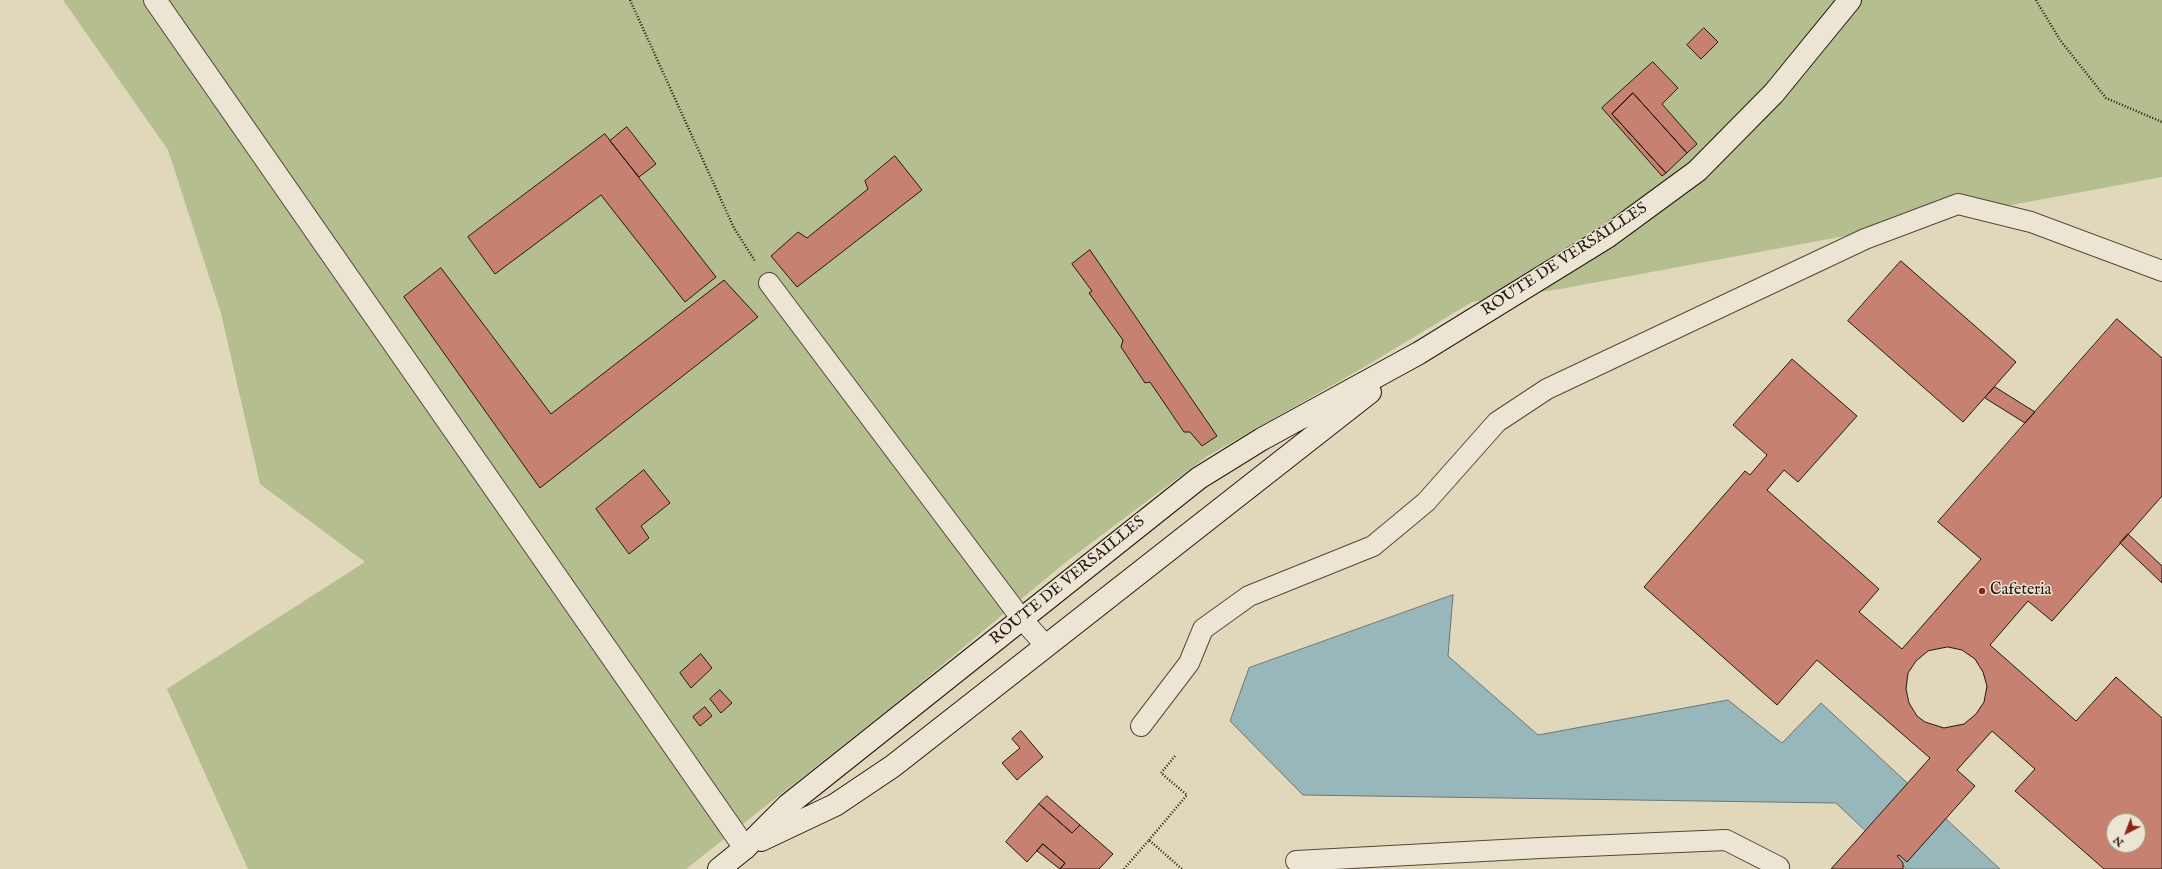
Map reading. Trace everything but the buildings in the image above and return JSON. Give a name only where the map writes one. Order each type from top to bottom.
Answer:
[{"type":"main road","points":[[155,0],[745,848]]},
{"type":"main road","name":"ROUTE DE VERSAILLES","points":[[719,869],[745,848],[788,805],[1021,618],[1199,478],[1262,439],[1420,353],[1607,237],[1697,171],[1774,92],[1850,0]]},
{"type":"main road","name":"ROUTE DE VERSAILLES","points":[[745,848],[834,805],[887,770],[931,738],[1420,353]]},
{"type":"lane","points":[[1141,726],[1189,663],[1203,629],[1249,596],[1373,546],[1426,502],[1498,422],[1547,389],[1866,239],[1958,204],[2031,222],[2162,271]]},
{"type":"lane","points":[[769,283],[1021,618],[1046,646]]},
{"type":"lane","points":[[1296,861],[1726,840],[1778,867]]},
{"type":"path","points":[[630,0],[734,228],[769,283]]},
{"type":"path","points":[[2036,0],[2060,40],[2106,98],[2162,122]]},
{"type":"path","points":[[1124,869],[1188,795],[1162,773],[1176,756]]},
{"type":"path","points":[[1149,840],[1182,869]]},
{"type":"green space","points":[[63,0],[2162,0],[2162,177],[1560,289],[1472,302],[1366,366],[1206,457],[1067,561],[905,696],[686,869],[248,869],[167,689],[365,562],[260,484],[221,313],[168,150]]},
{"type":"water","points":[[1453,595],[1448,656],[1538,735],[1728,700],[1782,743],[1821,703],[2000,869],[1906,869],[1836,803],[1303,795],[1230,721],[1249,668]]},
{"type":"place","name":"Cafeteria","points":[[1982,591]]}]
